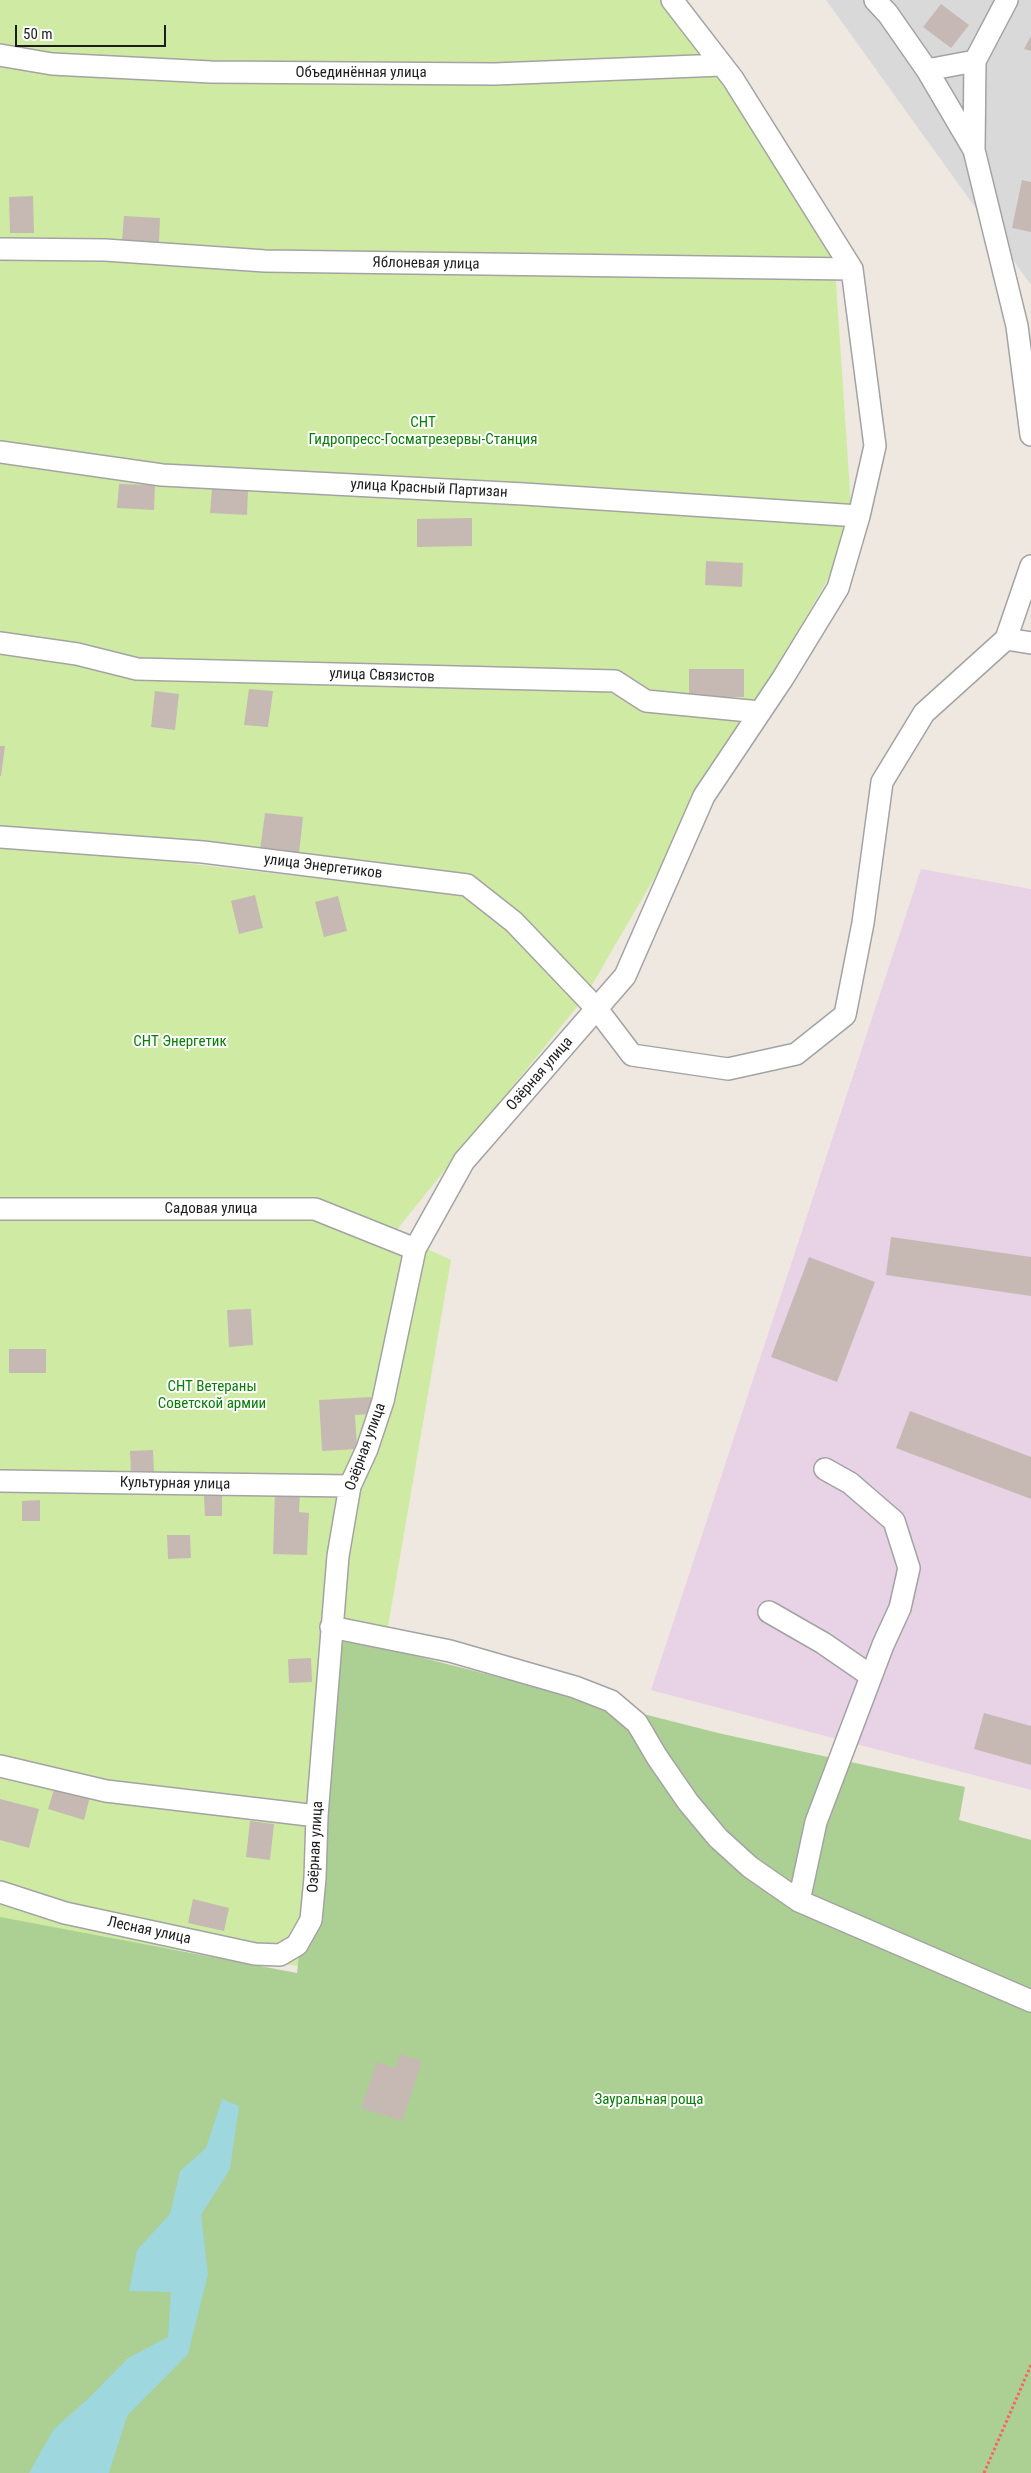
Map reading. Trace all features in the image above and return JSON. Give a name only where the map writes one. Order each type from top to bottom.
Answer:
[{"type":"street","points":[[672,0],[722,65],[852,269]]},
{"type":"street","points":[[875,0],[888,14],[927,70],[974,150]]},
{"type":"street","points":[[1007,0],[976,61],[974,150],[1017,326],[1031,435]]},
{"type":"street","name":"Объединённая улица","points":[[0,55],[52,64],[211,72],[495,74],[722,65]]},
{"type":"street","points":[[927,70],[976,61]]},
{"type":"street","name":"Яблоневая улица","points":[[0,249],[105,250],[266,262],[852,269]]},
{"type":"street","name":"Озёрная улица","points":[[297,1945],[311,1920],[331,1627],[338,1556],[350,1486],[367,1449],[383,1401],[415,1249],[464,1161],[626,976],[704,796],[760,712],[838,588],[859,516],[875,446],[852,269]]},
{"type":"street","name":"улица Красный Партизан","points":[[0,452],[162,475],[524,494],[859,516]]},
{"type":"street","points":[[1031,566],[1006,639],[1031,643]]},
{"type":"street","name":"улица Энергетиков","points":[[0,838],[203,852],[468,884],[514,922],[597,1009],[632,1055],[728,1069],[796,1054],[845,1015],[864,923],[882,782],[924,713],[1006,639]]},
{"type":"street","name":"улица Связистов","points":[[0,642],[77,654],[137,669],[615,681],[646,701],[760,712]]},
{"type":"street","name":"Садовая улица","points":[[0,1209],[315,1209],[415,1249]]},
{"type":"street","points":[[799,1901],[816,1822],[871,1676],[900,1608],[909,1568],[894,1521],[850,1483],[825,1469]]},
{"type":"street","name":"Культурная улица","points":[[0,1481],[350,1486]]},
{"type":"street","points":[[769,1612],[823,1643],[871,1676]]},
{"type":"street","points":[[331,1627],[450,1651],[575,1686],[611,1701],[638,1723],[657,1757],[688,1802],[718,1838],[750,1868],[799,1901],[1031,2001]]},
{"type":"street","points":[[0,1766],[106,1792],[317,1816]]},
{"type":"street","name":"Лесная улица","points":[[0,1892],[65,1913],[255,1954],[280,1955],[297,1945]]},
{"type":"path","points":[[984,2473],[1031,2365]]},
{"type":"shaded area","points":[[826,0],[1031,0],[1031,285]]},
{"type":"shaded area","points":[[921,869],[1031,889],[1031,1790],[651,1690]]},
{"type":"green space","points":[[0,0],[664,0],[833,238],[853,536],[585,997],[394,1233],[451,1260],[329,1970],[0,1927],[0,842],[479,897],[467,885],[0,840]]},
{"type":"green space","name":"Зауральная роща","points":[[333,1635],[718,1733],[965,1787],[959,1820],[1031,1840],[1031,2473],[0,2473],[0,1917],[297,1973]]},
{"type":"water","points":[[222,2099],[239,2106],[230,2169],[201,2215],[208,2274],[188,2354],[127,2416],[109,2473],[29,2473],[54,2429],[91,2396],[128,2358],[168,2337],[171,2292],[129,2291],[137,2250],[170,2214],[180,2171],[206,2148]]},
{"type":"building","points":[[941,4],[969,25],[951,48],[923,27]]},
{"type":"building","points":[[1031,36],[1031,51],[1024,49]]},
{"type":"building","points":[[1022,180],[1031,182],[1031,232],[1012,228]]},
{"type":"building","points":[[33,196],[34,233],[10,233],[9,197]]},
{"type":"building","points":[[124,216],[160,218],[159,242],[122,240]]},
{"type":"building","points":[[119,484],[155,485],[154,510],[117,508]]},
{"type":"building","points":[[212,489],[248,491],[247,515],[210,513]]},
{"type":"building","points":[[472,518],[472,546],[417,547],[417,519]]},
{"type":"building","points":[[706,561],[743,563],[742,587],[705,585]]},
{"type":"building","points":[[689,669],[744,669],[744,697],[689,697]]},
{"type":"building","points":[[249,689],[273,691],[268,727],[244,725]]},
{"type":"building","points":[[155,691],[179,694],[175,730],[151,727]]},
{"type":"building","points":[[0,746],[5,746],[1,776],[0,776]]},
{"type":"building","points":[[265,813],[303,817],[299,854],[260,850]]},
{"type":"building","points":[[255,895],[263,928],[239,934],[231,901]]},
{"type":"building","points":[[338,896],[347,931],[324,937],[315,902]]},
{"type":"building","points":[[891,1237],[1031,1257],[1031,1296],[886,1275]]},
{"type":"building","points":[[809,1257],[875,1282],[837,1382],[771,1357]]},
{"type":"building","points":[[251,1309],[253,1345],[229,1347],[227,1310]]},
{"type":"building","points":[[9,1349],[46,1349],[46,1373],[9,1373]]},
{"type":"building","points":[[371,1397],[372,1414],[355,1415],[357,1449],[322,1451],[319,1400]]},
{"type":"building","points":[[910,1411],[1031,1457],[1031,1499],[896,1448]]},
{"type":"building","points":[[153,1450],[154,1473],[131,1474],[130,1451]]},
{"type":"building","points":[[275,1491],[300,1491],[299,1512],[309,1513],[307,1555],[273,1554]]},
{"type":"building","points":[[222,1495],[222,1516],[205,1516],[204,1496]]},
{"type":"building","points":[[40,1500],[40,1521],[22,1521],[22,1501]]},
{"type":"building","points":[[167,1535],[190,1535],[191,1558],[168,1559]]},
{"type":"building","points":[[311,1658],[312,1682],[289,1683],[288,1659]]},
{"type":"building","points":[[984,1713],[1031,1726],[1031,1765],[974,1749]]},
{"type":"building","points":[[55,1786],[90,1797],[84,1820],[48,1809]]},
{"type":"building","points":[[0,1799],[39,1809],[29,1848],[0,1840]]},
{"type":"building","points":[[250,1821],[274,1824],[270,1860],[246,1857]]},
{"type":"building","points":[[193,1899],[229,1908],[224,1931],[188,1923]]},
{"type":"building","points":[[400,2054],[422,2061],[402,2121],[361,2108],[377,2062],[395,2068]]},
{"type":"park label","name":"СНТ Гидропресс-Госматрезервы-Станция","points":[[423,432]]},
{"type":"park label","name":"СНТ Энергетик","points":[[180,1042]]},
{"type":"park label","name":"СНТ Ветераны Советской армии","points":[[212,1396]]}]
